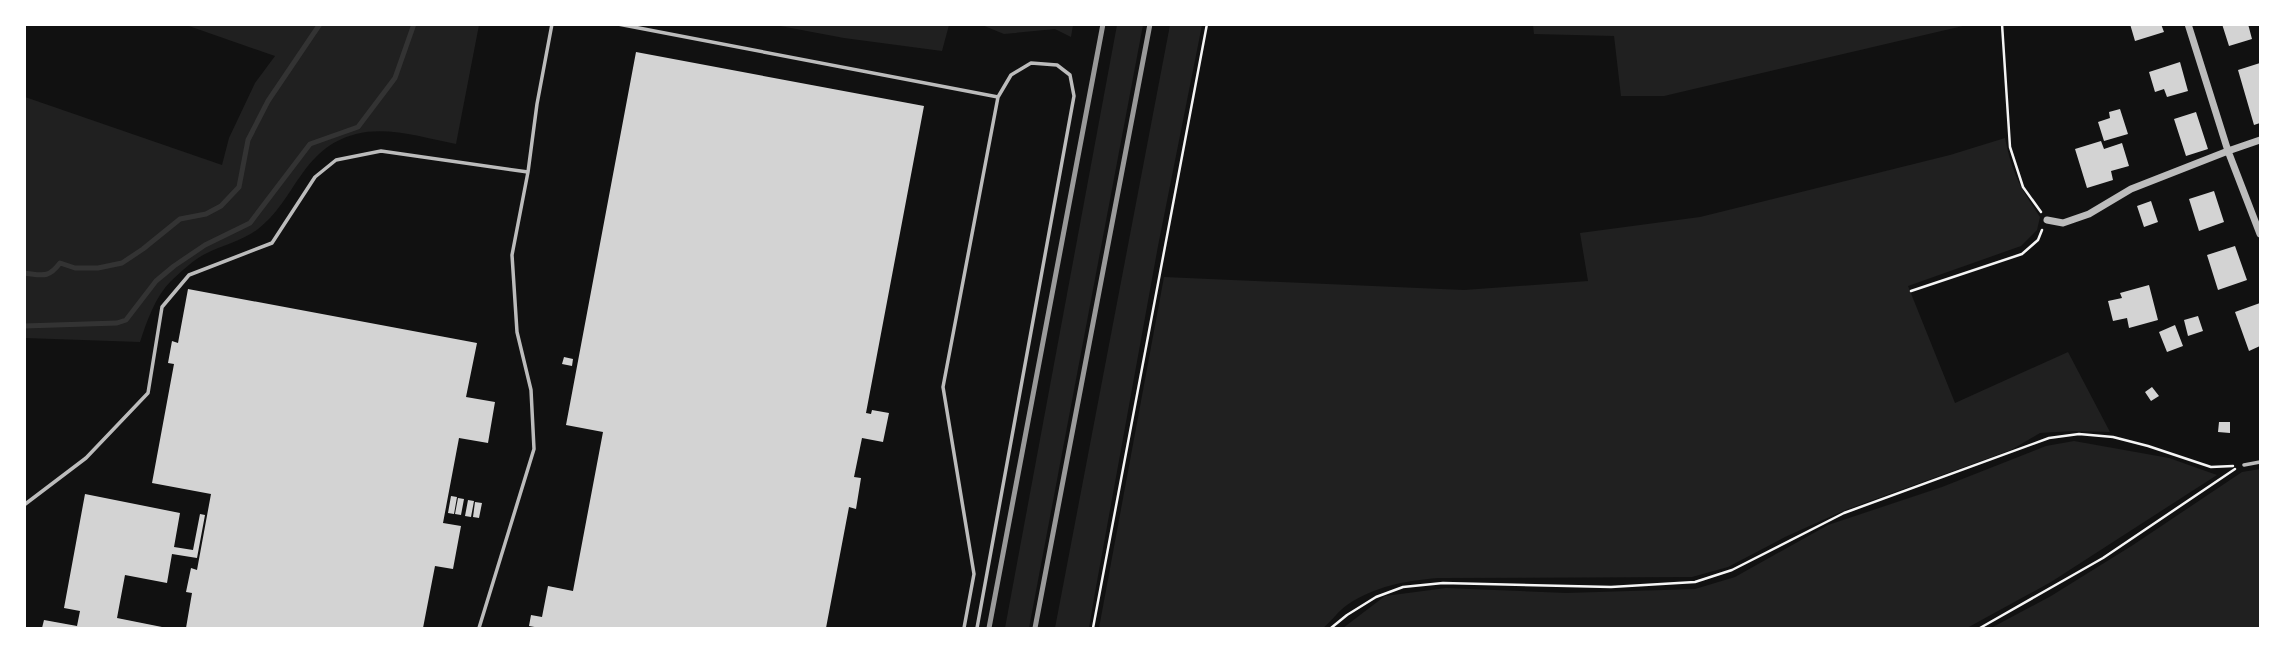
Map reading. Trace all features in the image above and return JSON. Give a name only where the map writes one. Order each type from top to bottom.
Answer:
[{"type":"street","points":[[2188,24],[2228,151],[2260,233]]},
{"type":"street","points":[[2047,220],[2063,223],[2089,214],[2131,189],[2260,140]]},
{"type":"lane","points":[[479,628],[534,449],[531,390],[517,332],[512,254],[552,24]]},
{"type":"lane","points":[[618,24],[998,97]]},
{"type":"lane","points":[[964,628],[974,574],[943,387],[998,97],[1011,75],[1031,63],[1057,65],[1070,75],[1074,96],[977,628]]},
{"type":"lane","points":[[24,505],[86,458],[148,393],[162,307],[189,275],[272,243],[315,177],[336,160],[382,151],[528,172]]},
{"type":"lane","points":[[2244,465],[2260,462]]},
{"type":"path","points":[[1093,628],[1207,24]]},
{"type":"path","points":[[1911,291],[2022,254],[2038,240],[2047,220],[2023,187],[2010,148],[2002,24]]},
{"type":"path","points":[[1331,628],[1376,597],[1403,587],[1443,583],[1611,587],[1695,582],[1732,570],[1844,513],[2049,438],[2078,434],[2113,437],[2211,467],[2244,465]]},
{"type":"path","points":[[1980,628],[2103,558],[2244,465]]},
{"type":"shaded area","points":[[1533,24],[1967,25],[1664,96],[1621,96],[1614,36],[1534,34]]},
{"type":"shaded area","points":[[186,25],[479,25],[456,144],[381,131],[356,134],[338,141],[311,163],[282,204],[258,229],[201,257],[165,287],[140,342],[25,338],[25,97],[222,165],[229,138],[255,83],[275,56]]},
{"type":"shaded area","points":[[775,25],[949,25],[942,51],[844,38]]},
{"type":"shaded area","points":[[982,25],[1073,25],[1071,37],[1055,29],[1004,34]]},
{"type":"shaded area","points":[[1117,25],[1143,25],[1029,628],[1005,628]]},
{"type":"shaded area","points":[[1170,25],[1202,25],[1158,246],[1089,628],[1055,628]]},
{"type":"shaded area","points":[[2005,138],[2018,179],[2040,217],[2037,230],[2021,246],[1908,286],[1955,403],[2068,352],[2110,432],[2040,433],[2011,450],[1845,510],[1728,567],[1692,577],[1438,578],[1402,583],[1368,593],[1344,607],[1323,628],[1099,628],[1164,277],[1464,290],[1588,281],[1580,233],[1700,217],[1950,155]]},
{"type":"shaded area","points":[[2074,441],[2169,458],[2217,475],[2051,582],[1967,628],[1343,628],[1385,596],[1446,588],[1566,593],[1695,589],[1735,577],[1828,525],[1942,487],[2046,446]]},
{"type":"shaded area","points":[[2260,469],[2260,628],[1991,628],[2051,596],[2242,472]]},
{"type":"building","points":[[2130,24],[2161,24],[2164,32],[2135,41]]},
{"type":"building","points":[[2222,24],[2248,24],[2252,39],[2229,46]]},
{"type":"building","points":[[636,52],[924,106],[866,413],[871,414],[872,410],[889,413],[883,442],[862,438],[854,477],[861,478],[856,509],[849,507],[826,628],[529,626],[531,615],[542,617],[548,586],[573,591],[603,432],[566,425]]},
{"type":"building","points":[[2180,62],[2188,91],[2167,97],[2164,89],[2155,92],[2149,72]]},
{"type":"building","points":[[2260,63],[2260,123],[2254,125],[2238,70]]},
{"type":"building","points":[[2120,109],[2128,134],[2104,141],[2098,122],[2110,118],[2109,112]]},
{"type":"building","points":[[2196,112],[2208,149],[2186,156],[2174,119]]},
{"type":"building","points":[[2101,141],[2104,149],[2122,143],[2129,166],[2111,171],[2113,180],[2087,188],[2075,149]]},
{"type":"building","points":[[2214,191],[2224,222],[2199,231],[2189,199]]},
{"type":"building","points":[[2151,201],[2158,222],[2144,227],[2137,206]]},
{"type":"building","points":[[2235,246],[2247,280],[2218,290],[2207,255]]},
{"type":"building","points":[[2149,285],[2158,320],[2129,328],[2127,318],[2113,321],[2108,301],[2122,298],[2120,293]]},
{"type":"building","points":[[188,289],[477,343],[466,397],[495,402],[488,443],[459,438],[443,523],[461,526],[453,569],[435,566],[423,628],[186,628],[192,593],[186,592],[191,568],[197,570],[211,494],[152,483],[174,364],[168,363],[172,341],[178,343]]},
{"type":"building","points":[[2260,303],[2260,346],[2249,351],[2235,312]]},
{"type":"building","points":[[2198,316],[2203,331],[2188,336],[2184,320]]},
{"type":"building","points":[[2175,325],[2183,346],[2167,352],[2159,332]]},
{"type":"building","points":[[564,357],[573,359],[572,366],[562,364]]},
{"type":"building","points":[[2152,387],[2159,396],[2151,401],[2145,392]]},
{"type":"building","points":[[2219,422],[2230,422],[2230,433],[2218,432]]},
{"type":"building","points":[[85,494],[180,513],[174,547],[193,550],[200,514],[205,515],[197,558],[172,554],[167,583],[125,575],[117,618],[167,628],[42,628],[44,620],[77,626],[80,611],[64,608]]},
{"type":"building","points":[[451,496],[457,497],[454,514],[448,513]]},
{"type":"building","points":[[458,498],[464,499],[461,515],[455,514]]},
{"type":"building","points":[[468,500],[474,501],[471,517],[465,516]]},
{"type":"building","points":[[475,502],[482,503],[479,518],[473,517]]},
{"type":"waterway","points":[[24,273],[48,274],[60,263],[75,268],[98,268],[122,263],[180,219],[206,214],[221,206],[239,187],[248,140],[268,101],[320,24]]},
{"type":"waterway","points":[[24,326],[117,323],[126,320],[156,281],[174,266],[205,245],[250,223],[310,144],[358,127],[395,78],[414,24]]},
{"type":"railway","points":[[989,628],[1103,24]]},
{"type":"railway","points":[[1035,628],[1150,24]]}]
